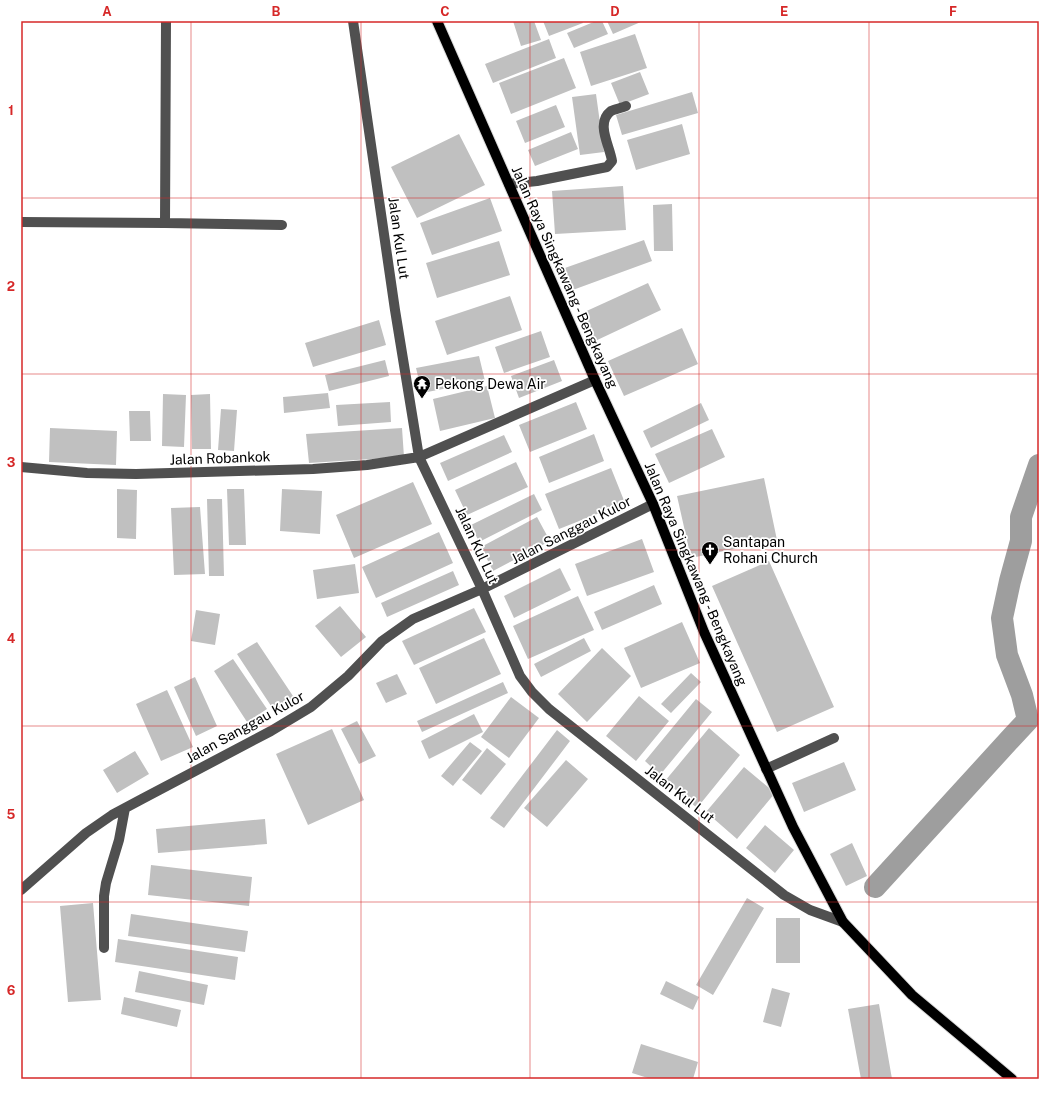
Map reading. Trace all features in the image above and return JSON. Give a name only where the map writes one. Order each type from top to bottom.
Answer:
[{"type":"main road","name":"Jalan Raya Singkawang - Bengkayang","points":[[437,21],[595,380],[653,504],[704,632],[793,827],[843,922],[912,995],[1012,1079]]},
{"type":"street","points":[[165,223],[166,21]]},
{"type":"street","name":"Jalan Kul Lut","points":[[353,21],[395,310],[419,457],[482,589],[520,676],[532,692],[549,709],[784,895],[810,910],[843,922]]},
{"type":"street","points":[[509,184],[537,181],[607,167],[612,161],[603,126],[606,118],[612,111],[626,106]]},
{"type":"street","points":[[21,222],[282,225]]},
{"type":"street","name":"Jalan Robankok","points":[[21,467],[87,473],[180,473],[336,468],[367,465],[419,457],[595,380]]},
{"type":"street","name":"Jalan Sanggau Kulor","points":[[21,890],[86,834],[125,808],[293,719],[311,707],[348,676],[382,641],[398,628],[413,619],[482,589],[653,504]]},
{"type":"street","points":[[766,769],[834,738]]},
{"type":"street","points":[[104,948],[104,896],[106,883],[119,840],[125,808]]},
{"type":"building","points":[[513,21],[534,21],[541,40],[521,46]]},
{"type":"building","points":[[543,21],[582,21],[583,23],[549,36]]},
{"type":"building","points":[[596,21],[602,21],[608,34],[574,48],[567,33]]},
{"type":"building","points":[[607,21],[643,21],[613,34]]},
{"type":"building","points":[[635,34],[647,68],[591,86],[580,52]]},
{"type":"building","points":[[549,39],[556,58],[493,83],[485,64]]},
{"type":"building","points":[[564,58],[576,88],[511,114],[499,83]]},
{"type":"building","points":[[640,72],[649,94],[620,105],[611,83]]},
{"type":"building","points":[[692,92],[698,113],[622,135],[616,115]]},
{"type":"building","points":[[596,94],[604,152],[580,155],[572,97]]},
{"type":"building","points":[[556,105],[565,127],[525,143],[516,121]]},
{"type":"building","points":[[682,124],[690,154],[636,170],[627,140]]},
{"type":"building","points":[[571,132],[578,149],[535,166],[528,150]]},
{"type":"building","points":[[459,134],[485,185],[417,218],[391,167]]},
{"type":"building","points":[[623,186],[626,230],[555,234],[552,191]]},
{"type":"building","points":[[490,198],[502,231],[432,255],[420,223]]},
{"type":"building","points":[[672,204],[673,251],[654,251],[653,205]]},
{"type":"building","points":[[644,240],[652,261],[570,291],[562,269]]},
{"type":"building","points":[[499,241],[510,275],[437,298],[426,263]]},
{"type":"building","points":[[648,283],[661,310],[593,342],[580,314]]},
{"type":"building","points":[[510,296],[522,330],[447,355],[435,321]]},
{"type":"building","points":[[379,320],[386,345],[313,367],[305,343]]},
{"type":"building","points":[[682,328],[698,364],[624,396],[608,361]]},
{"type":"building","points":[[541,331],[550,357],[504,373],[495,347]]},
{"type":"building","points":[[479,356],[485,381],[422,393],[416,368]]},
{"type":"building","points":[[385,360],[389,376],[329,391],[325,375]]},
{"type":"building","points":[[554,360],[562,381],[519,398],[511,376]]},
{"type":"building","points":[[487,386],[495,418],[440,431],[433,399]]},
{"type":"building","points":[[328,393],[330,408],[284,413],[283,397]]},
{"type":"building","points":[[163,394],[186,395],[184,447],[162,446]]},
{"type":"building","points":[[210,394],[211,449],[192,449],[191,395]]},
{"type":"building","points":[[390,402],[391,422],[338,426],[336,405]]},
{"type":"building","points":[[576,402],[587,429],[530,452],[519,425]]},
{"type":"building","points":[[701,403],[709,420],[651,448],[643,431]]},
{"type":"building","points":[[221,409],[237,410],[234,451],[218,450]]},
{"type":"building","points":[[129,411],[150,411],[151,441],[130,441]]},
{"type":"building","points":[[50,428],[117,431],[116,465],[49,462]]},
{"type":"building","points":[[402,428],[404,457],[309,463],[306,434]]},
{"type":"building","points":[[712,429],[725,457],[669,483],[655,454]]},
{"type":"building","points":[[594,434],[604,461],[549,483],[539,457]]},
{"type":"building","points":[[504,435],[512,452],[448,481],[440,463]]},
{"type":"building","points":[[516,462],[528,487],[467,515],[455,490]]},
{"type":"building","points":[[611,468],[625,503],[559,529],[545,494]]},
{"type":"building","points":[[764,478],[777,540],[691,558],[677,496]]},
{"type":"building","points":[[413,482],[432,524],[354,558],[336,515]]},
{"type":"building","points":[[117,489],[137,490],[136,539],[117,538]]},
{"type":"building","points":[[227,489],[244,489],[246,545],[229,545]]},
{"type":"building","points":[[282,489],[322,491],[320,534],[280,531]]},
{"type":"building","points":[[534,494],[542,510],[479,542],[471,525]]},
{"type":"building","points":[[207,499],[222,499],[224,576],[209,576]]},
{"type":"building","points":[[200,507],[205,574],[174,575],[171,508]]},
{"type":"building","points":[[537,517],[550,541],[493,571],[481,547]]},
{"type":"building","points":[[439,532],[453,563],[376,598],[362,567]]},
{"type":"building","points":[[642,539],[654,572],[587,596],[575,564]]},
{"type":"building","points":[[769,561],[834,707],[777,732],[712,586]]},
{"type":"building","points":[[355,564],[359,593],[317,599],[313,570]]},
{"type":"building","points":[[560,568],[571,590],[514,618],[504,596]]},
{"type":"building","points":[[453,571],[459,585],[387,617],[381,603]]},
{"type":"building","points":[[654,585],[662,604],[602,630],[594,612]]},
{"type":"building","points":[[578,596],[594,630],[528,659],[513,626]]},
{"type":"building","points":[[340,606],[366,637],[341,657],[315,626]]},
{"type":"building","points":[[474,608],[486,632],[414,665],[402,641]]},
{"type":"building","points":[[196,610],[220,614],[215,645],[191,641]]},
{"type":"building","points":[[682,622],[700,663],[641,688],[624,648]]},
{"type":"building","points":[[484,638],[501,674],[436,704],[419,668]]},
{"type":"building","points":[[584,638],[591,651],[541,677],[534,664]]},
{"type":"building","points":[[257,642],[295,699],[275,712],[237,654]]},
{"type":"building","points":[[602,648],[631,676],[587,722],[558,694]]},
{"type":"building","points":[[233,659],[267,709],[247,722],[214,671]]},
{"type":"building","points":[[691,673],[701,682],[671,713],[661,704]]},
{"type":"building","points":[[397,674],[407,694],[386,703],[376,683]]},
{"type":"building","points":[[195,677],[217,726],[196,736],[174,687]]},
{"type":"building","points":[[503,682],[508,693],[422,732],[417,721]]},
{"type":"building","points":[[167,690],[193,747],[161,761],[136,704]]},
{"type":"building","points":[[639,696],[669,721],[636,761],[606,736]]},
{"type":"building","points":[[511,697],[539,718],[509,758],[481,737]]},
{"type":"building","points":[[696,699],[712,712],[660,775],[645,761]]},
{"type":"building","points":[[474,714],[483,732],[429,759],[421,741]]},
{"type":"building","points":[[357,721],[376,756],[359,764],[341,729]]},
{"type":"building","points":[[709,728],[740,755],[697,808],[665,781]]},
{"type":"building","points":[[332,729],[364,800],[308,825],[276,754]]},
{"type":"building","points":[[557,730],[570,741],[504,828],[490,818]]},
{"type":"building","points":[[470,742],[482,751],[453,786],[441,776]]},
{"type":"building","points":[[487,748],[506,764],[481,795],[462,780]]},
{"type":"building","points":[[135,751],[149,774],[117,793],[103,770]]},
{"type":"building","points":[[566,760],[588,779],[547,827],[524,808]]},
{"type":"building","points":[[844,762],[856,790],[804,812],[792,783]]},
{"type":"building","points":[[744,767],[775,793],[737,839],[706,812]]},
{"type":"building","points":[[265,819],[267,844],[158,853],[156,829]]},
{"type":"building","points":[[765,825],[794,850],[775,873],[746,848]]},
{"type":"building","points":[[852,843],[867,876],[846,886],[830,854]]},
{"type":"building","points":[[151,865],[252,877],[249,906],[148,895]]},
{"type":"building","points":[[747,898],[764,908],[713,995],[696,985]]},
{"type":"building","points":[[93,903],[101,1000],[68,1002],[60,906]]},
{"type":"building","points":[[131,914],[248,931],[245,952],[128,936]]},
{"type":"building","points":[[776,918],[800,918],[800,963],[776,963]]},
{"type":"building","points":[[118,939],[238,957],[235,980],[115,962]]},
{"type":"building","points":[[139,971],[208,985],[204,1005],[135,992]]},
{"type":"building","points":[[666,981],[699,997],[693,1010],[660,994]]},
{"type":"building","points":[[772,988],[790,993],[781,1027],[763,1022]]},
{"type":"building","points":[[124,997],[181,1010],[177,1027],[121,1014]]},
{"type":"building","points":[[879,1004],[892,1079],[861,1079],[848,1009]]},
{"type":"building","points":[[641,1044],[698,1062],[693,1079],[651,1079],[632,1073]]},
{"type":"waterway","points":[[875,887],[1028,720],[1022,695],[1007,655],[1002,618],[1021,541],[1021,517],[1039,465]]},
{"type":"place","name":"Pekong Dewa Air","points":[[422,399]]},
{"type":"place","name":"Santapan Rohani Church","points":[[710,565]]}]
